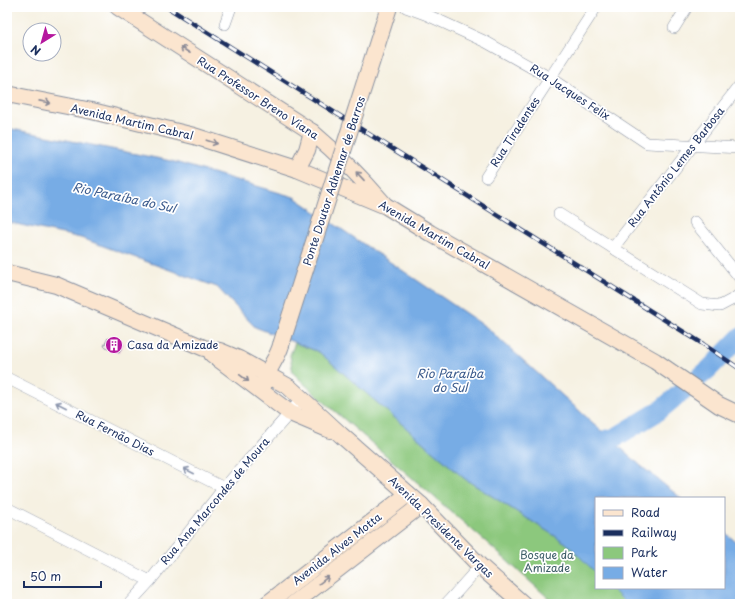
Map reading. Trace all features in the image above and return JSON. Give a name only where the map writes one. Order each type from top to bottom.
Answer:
[{"type":"street","name":"Rua Professor Breno Viana","points":[[118,7],[312,132],[333,149],[360,176],[386,206]]},
{"type":"street","points":[[225,24],[231,7]]},
{"type":"street","name":"Ponte Doutor Adhemar de Barros","points":[[262,391],[266,374],[280,350],[389,7]]},
{"type":"street","name":"Rua Jacques Felix","points":[[406,7],[428,10],[550,78],[647,143],[740,148]]},
{"type":"street","name":"Rua Tiradentes","points":[[486,177],[596,7]]},
{"type":"street","points":[[674,28],[687,7]]},
{"type":"street","name":"Rua Antônio Lemes Barbosa","points":[[613,248],[740,85]]},
{"type":"street","name":"Avenida Martim Cabral","points":[[7,94],[92,111],[194,136],[297,169],[386,206],[430,233],[655,361],[719,405],[740,416]]},
{"type":"street","points":[[297,169],[307,150],[312,132]]},
{"type":"street","points":[[559,214],[702,304],[720,306],[740,294]]},
{"type":"street","points":[[696,222],[740,278]]},
{"type":"street","name":"Avenida Presidente Vargas","points":[[7,273],[56,285],[204,348],[220,351],[239,359],[289,387],[421,505],[480,566],[523,604]]},
{"type":"street","name":"Avenida Presidente Vargas","points":[[204,348],[290,413],[341,435]]},
{"type":"street","points":[[280,350],[289,387]]},
{"type":"street","name":"Rua Fernão Dias","points":[[7,378],[224,488]]},
{"type":"street","name":"Rua Ana Marcondes de Moura","points":[[129,604],[150,581],[224,488],[302,399]]},
{"type":"street","name":"Avenida Alves Motta","points":[[276,601],[408,494]]},
{"type":"street","name":"Avenida Alves Motta","points":[[293,604],[421,505]]},
{"type":"street","points":[[7,508],[150,581]]},
{"type":"street","points":[[446,604],[480,566]]},
{"type":"green space","name":"Bosque da Amizade","points":[[295,343],[319,352],[465,479],[566,543],[595,572],[595,589],[612,589],[627,604],[555,604],[485,541],[315,394],[293,373],[290,355]]},
{"type":"water","name":"Rio Paraíba do Sul","points":[[7,128],[171,161],[294,197],[486,327],[641,466],[680,497],[595,497],[595,572],[566,543],[465,479],[319,352],[255,327],[217,287],[81,238],[7,222]]},
{"type":"water","points":[[725,533],[740,545],[740,604],[627,604],[612,589],[725,589]]},
{"type":"building","name":"Casa da Amizade","points":[[108,338],[123,344],[119,353],[104,346]]},
{"type":"waterway","points":[[586,445],[616,437],[659,411],[709,369],[740,337]]},
{"type":"railway","points":[[167,7],[703,344],[740,369]]},
{"type":"place","name":"Casa da Amizade","points":[[114,345]]}]
